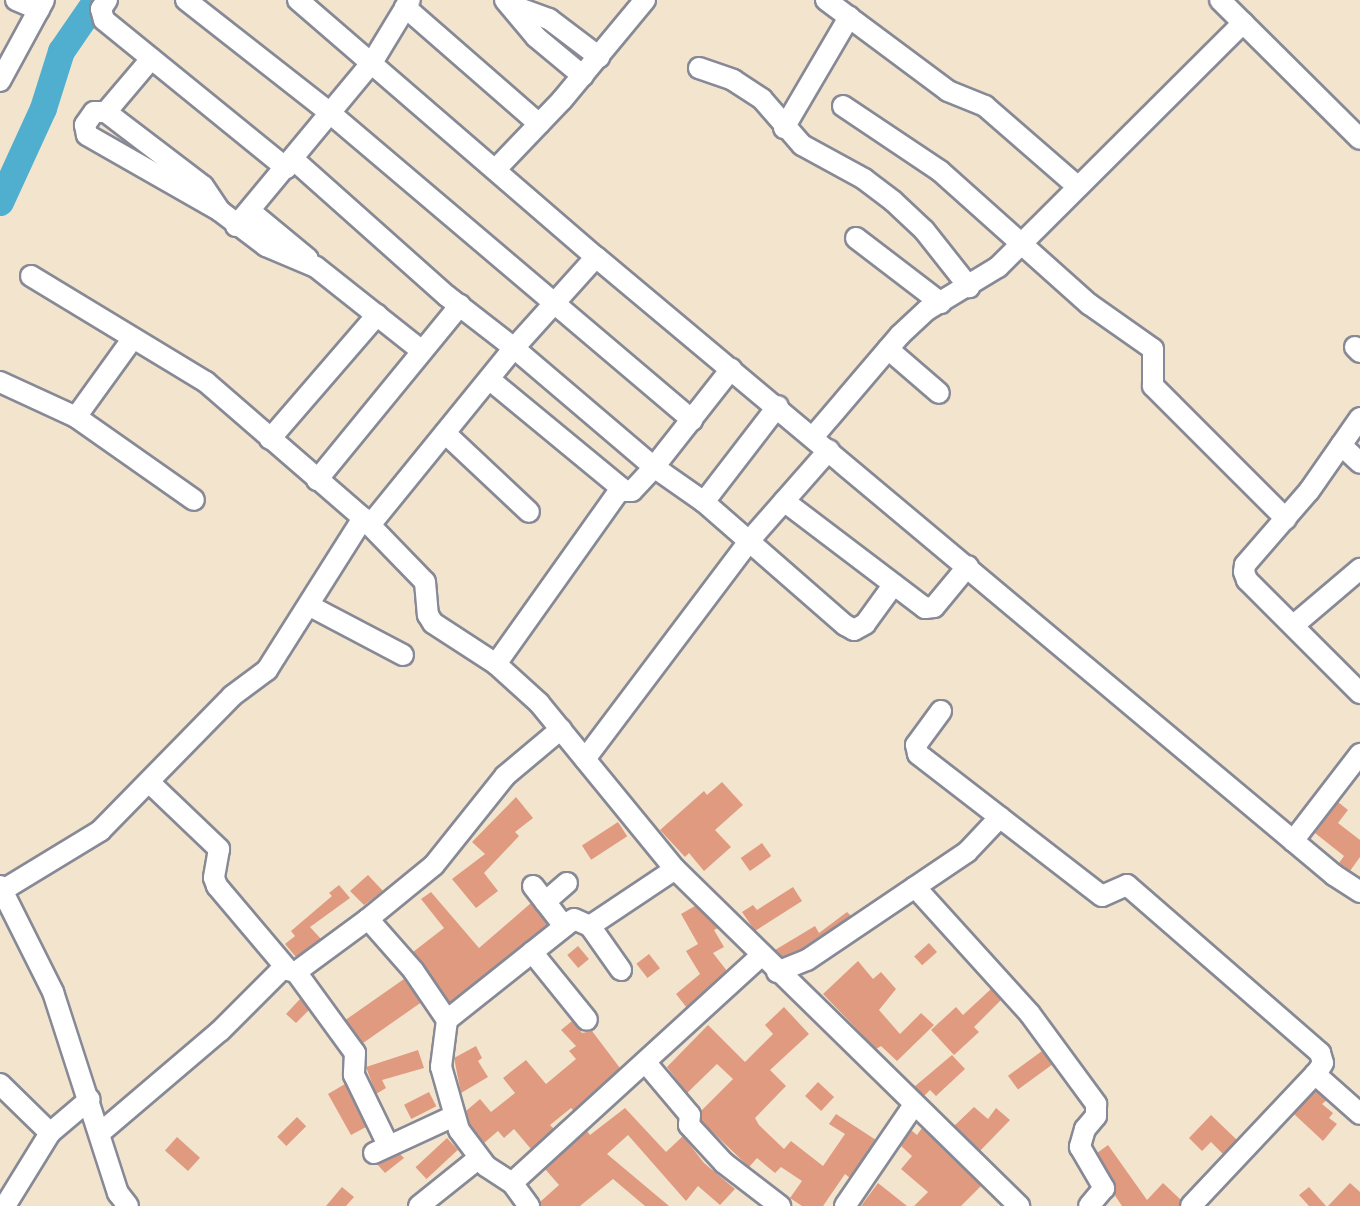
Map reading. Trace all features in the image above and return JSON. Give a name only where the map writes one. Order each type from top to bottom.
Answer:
[{"type":"street","points":[[0,81],[42,5],[16,0]]},
{"type":"street","points":[[107,0],[101,9],[104,20],[151,59],[289,163],[514,348],[654,467],[704,502],[826,612],[854,630],[865,624],[894,584]]},
{"type":"street","points":[[186,0],[330,113],[692,420]]},
{"type":"street","points":[[298,0],[373,61],[596,257],[778,406],[1293,841],[1360,892]]},
{"type":"street","points":[[826,0],[948,91],[985,106],[1077,186]]},
{"type":"street","points":[[1220,0],[1360,139]]},
{"type":"street","points":[[496,169],[583,76],[641,1]]},
{"type":"street","points":[[509,3],[549,19],[599,57]]},
{"type":"street","points":[[509,3],[536,38],[583,76]]},
{"type":"street","points":[[236,226],[373,61],[407,4],[538,124]]},
{"type":"street","points":[[784,128],[849,17]]},
{"type":"street","points":[[813,437],[888,349],[927,310],[998,267],[1243,23]]},
{"type":"street","points":[[106,112],[151,59]]},
{"type":"street","points":[[699,68],[733,81],[762,99],[784,128],[802,145],[864,179],[893,201],[924,230],[969,286]]},
{"type":"street","points":[[843,106],[940,171],[1089,304],[1154,349],[1153,386],[1286,519]]},
{"type":"street","points":[[220,212],[203,186],[106,112],[94,112],[85,125],[87,135],[220,212],[266,246],[316,267]]},
{"type":"street","points":[[250,211],[422,351]]},
{"type":"street","points":[[856,238],[941,303]]},
{"type":"street","points":[[128,1206],[117,1193],[90,1099],[53,992],[2,888],[100,831],[232,696],[267,670],[366,521],[445,433],[514,348],[596,257]]},
{"type":"street","points":[[31,276],[206,382],[366,521],[425,582],[428,615],[433,623],[496,664],[539,703],[675,869],[777,972],[1019,1206]]},
{"type":"street","points":[[317,480],[460,305]]},
{"type":"street","points":[[270,439],[377,315]]},
{"type":"street","points":[[75,417],[133,338]]},
{"type":"street","points":[[888,349],[939,393]]},
{"type":"street","points":[[489,379],[621,488],[632,491],[654,467],[731,369]]},
{"type":"street","points":[[0,382],[75,417],[194,500]]},
{"type":"street","points":[[704,502],[778,406]]},
{"type":"street","points":[[1360,418],[1286,519],[1245,565],[1244,572],[1360,693]]},
{"type":"street","points":[[445,433],[529,512]]},
{"type":"street","points":[[1341,445],[1360,463]]},
{"type":"street","points":[[585,759],[749,541],[829,450]]},
{"type":"street","points":[[496,664],[621,488]]},
{"type":"street","points":[[784,501],[929,609],[968,566]]},
{"type":"street","points":[[1294,625],[1360,569]]},
{"type":"street","points":[[310,606],[403,656]]},
{"type":"street","points":[[942,711],[915,750],[1102,896],[1127,885],[1320,1053],[1323,1063],[1315,1074],[1191,1206]]},
{"type":"street","points":[[100,1133],[290,969],[368,919],[434,865],[505,776],[561,729]]},
{"type":"street","points":[[1293,841],[1360,754]]},
{"type":"street","points":[[149,782],[219,849],[214,878],[217,886],[290,969],[354,1053],[354,1075],[381,1149],[453,1117]]},
{"type":"street","points":[[777,972],[807,960],[967,852],[1000,817]]},
{"type":"street","points":[[590,926],[675,869]]},
{"type":"street","points":[[545,902],[567,883]]},
{"type":"street","points":[[532,886],[564,926]]},
{"type":"street","points":[[915,887],[976,958],[1006,985],[1096,1104],[1096,1116],[1085,1129],[1080,1147],[1104,1188],[1089,1206]]},
{"type":"street","points":[[368,919],[413,970],[447,1020],[441,1067],[453,1117],[478,1158],[513,1183],[529,1206]]},
{"type":"street","points":[[447,1020],[574,919],[590,926],[621,970]]},
{"type":"street","points":[[532,952],[587,1020]]},
{"type":"street","points":[[513,1183],[761,956]]},
{"type":"street","points":[[646,1063],[690,1115],[689,1125],[724,1163],[780,1206]]},
{"type":"street","points":[[1315,1074],[1360,1114]]},
{"type":"street","points":[[0,1084],[50,1133]]},
{"type":"street","points":[[5,1206],[50,1133],[90,1099]]},
{"type":"street","points":[[845,1206],[914,1105]]},
{"type":"street","points":[[419,1206],[478,1158]]},
{"type":"building","points":[[722,782],[743,805],[715,830],[731,847],[704,871],[689,853],[685,857],[660,830],[704,791],[707,795]]},
{"type":"building","points":[[516,797],[533,818],[515,832],[519,836],[484,873],[498,891],[476,908],[452,879],[485,854],[472,842]]},
{"type":"building","points":[[1338,802],[1348,810],[1338,823],[1360,840],[1360,857],[1350,871],[1339,863],[1344,856],[1315,833]]},
{"type":"building","points":[[618,822],[627,836],[591,860],[582,845]]},
{"type":"building","points":[[762,843],[771,856],[750,871],[741,858]]},
{"type":"building","points":[[368,875],[383,891],[364,905],[350,891]]},
{"type":"building","points":[[339,885],[350,898],[310,927],[321,939],[296,957],[285,944],[295,936],[291,931],[332,896],[329,893]]},
{"type":"building","points":[[793,887],[802,901],[755,931],[742,912],[753,905],[757,910]]},
{"type":"building","points":[[431,892],[479,948],[531,903],[548,925],[450,1003],[413,952],[444,928],[421,899]]},
{"type":"building","points":[[695,906],[718,928],[714,930],[724,947],[713,953],[727,971],[687,1008],[676,994],[700,974],[686,951],[698,944],[681,914]]},
{"type":"building","points":[[847,912],[851,916],[801,949],[782,957],[775,950],[815,926],[819,933]]},
{"type":"building","points":[[929,943],[937,952],[922,965],[914,956]]},
{"type":"building","points":[[578,946],[589,959],[578,968],[567,955]]},
{"type":"building","points":[[649,954],[660,968],[647,978],[636,964]]},
{"type":"building","points":[[858,961],[873,979],[881,972],[896,989],[879,1010],[900,1034],[921,1013],[934,1025],[897,1061],[881,1046],[876,1049],[823,994]]},
{"type":"building","points":[[404,979],[421,1003],[362,1044],[345,1020]]},
{"type":"building","points":[[991,989],[1001,1000],[974,1027],[979,1032],[954,1055],[931,1030],[956,1007],[963,1015]]},
{"type":"building","points":[[300,999],[309,1010],[296,1023],[286,1014]]},
{"type":"building","points":[[784,1007],[809,1034],[770,1070],[786,1086],[755,1118],[759,1125],[784,1149],[791,1141],[823,1166],[845,1134],[829,1124],[836,1114],[876,1140],[850,1178],[845,1174],[823,1206],[802,1206],[790,1198],[802,1181],[781,1167],[775,1173],[757,1158],[749,1167],[701,1121],[701,1111],[733,1079],[717,1064],[687,1093],[667,1067],[708,1025],[745,1062],[773,1034],[765,1025]]},
{"type":"building","points":[[572,1021],[582,1033],[592,1031],[620,1068],[574,1111],[571,1108],[550,1125],[554,1129],[531,1149],[514,1129],[504,1138],[498,1131],[484,1143],[470,1125],[466,1111],[480,1099],[491,1112],[515,1093],[503,1078],[526,1060],[546,1084],[576,1059],[569,1051],[576,1046],[561,1030]]},
{"type":"building","points":[[476,1046],[482,1058],[478,1061],[488,1077],[461,1093],[454,1058]]},
{"type":"building","points":[[418,1050],[424,1068],[382,1080],[386,1088],[376,1094],[366,1067]]},
{"type":"building","points":[[1042,1051],[1052,1065],[1018,1089],[1008,1076]]},
{"type":"building","points":[[952,1055],[965,1069],[936,1096],[930,1090],[924,1096],[914,1087]]},
{"type":"building","points":[[818,1082],[834,1097],[821,1111],[805,1096]]},
{"type":"building","points":[[345,1084],[366,1127],[351,1135],[328,1094]]},
{"type":"building","points":[[1316,1091],[1327,1100],[1322,1104],[1333,1113],[1329,1118],[1337,1124],[1323,1141],[1294,1114]]},
{"type":"building","points":[[429,1092],[436,1106],[411,1119],[404,1105]]},
{"type":"building","points":[[974,1107],[988,1119],[996,1108],[1010,1120],[980,1151],[954,1126]]},
{"type":"building","points":[[625,1108],[666,1152],[683,1136],[704,1163],[735,1189],[720,1205],[698,1186],[686,1201],[628,1135],[607,1154],[669,1206],[645,1206],[613,1179],[580,1206],[541,1206],[540,1202],[559,1185],[545,1169],[587,1131],[590,1135]]},
{"type":"building","points":[[1211,1115],[1237,1140],[1223,1154],[1211,1142],[1202,1151],[1189,1138]]},
{"type":"building","points":[[297,1117],[306,1126],[286,1146],[277,1137]]},
{"type":"building","points":[[922,1128],[981,1186],[961,1206],[914,1206],[928,1192],[901,1169],[912,1156],[901,1146],[911,1130],[917,1135]]},
{"type":"building","points":[[177,1137],[200,1158],[188,1171],[165,1150]]},
{"type":"building","points":[[447,1138],[458,1150],[426,1179],[416,1167]]},
{"type":"building","points":[[1108,1145],[1147,1200],[1163,1183],[1181,1200],[1179,1206],[1122,1206],[1114,1194],[1114,1182],[1097,1153]]},
{"type":"building","points":[[400,1154],[404,1158],[385,1173],[377,1164]]},
{"type":"building","points":[[878,1183],[907,1206],[861,1206]]},
{"type":"building","points":[[1350,1183],[1360,1192],[1360,1206],[1328,1206]]},
{"type":"building","points":[[342,1187],[354,1197],[346,1206],[326,1206]]},
{"type":"building","points":[[1309,1187],[1326,1206],[1309,1206],[1299,1195]]},
{"type":"waterway","points":[[0,202],[43,108],[61,51],[96,0]]}]
